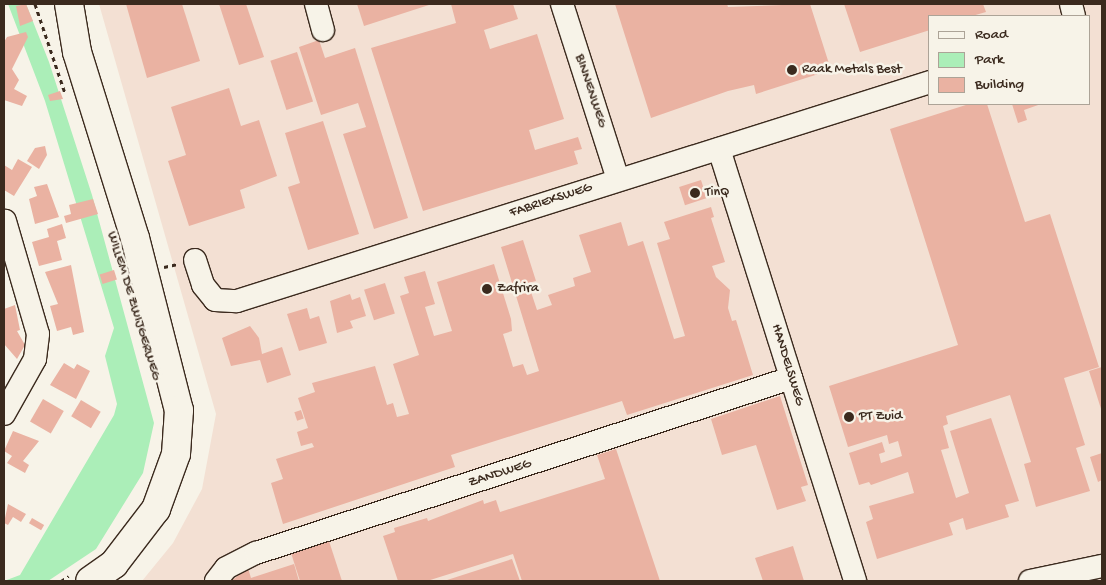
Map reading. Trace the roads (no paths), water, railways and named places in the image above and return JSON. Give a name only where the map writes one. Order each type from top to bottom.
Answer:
[{"type":"main road","name":"WILLEM DE ZWIJGERWEG","points":[[53,4],[61,27],[77,52]]},
{"type":"main road","name":"WILLEM DE ZWIJGERWEG","points":[[69,4],[77,52],[135,238],[179,410],[176,454],[156,509],[114,564],[83,577]]},
{"type":"street","points":[[316,4],[322,30]]},
{"type":"street","name":"BINNENWEG","points":[[562,4],[618,179]]},
{"type":"street","name":"FABRIEKSWEG","points":[[195,260],[203,285],[215,300],[237,301],[618,179],[928,83]]},
{"type":"street","name":"HANDELSWEG","points":[[719,149],[855,581]]},
{"type":"street","points":[[4,220],[38,334],[35,360],[6,403]]},
{"type":"street","name":"ZANDWEG","points":[[216,581],[226,568],[256,553],[791,378]]},
{"type":"street","points":[[1030,581],[1102,566]]},
{"type":"place","name":"Raak Metals Best","points":[[792,70]]},
{"type":"place","name":"TinQ","points":[[695,193]]},
{"type":"place","name":"Zafrira","points":[[487,289]]},
{"type":"place","name":"PT Zuid","points":[[849,417]]}]
